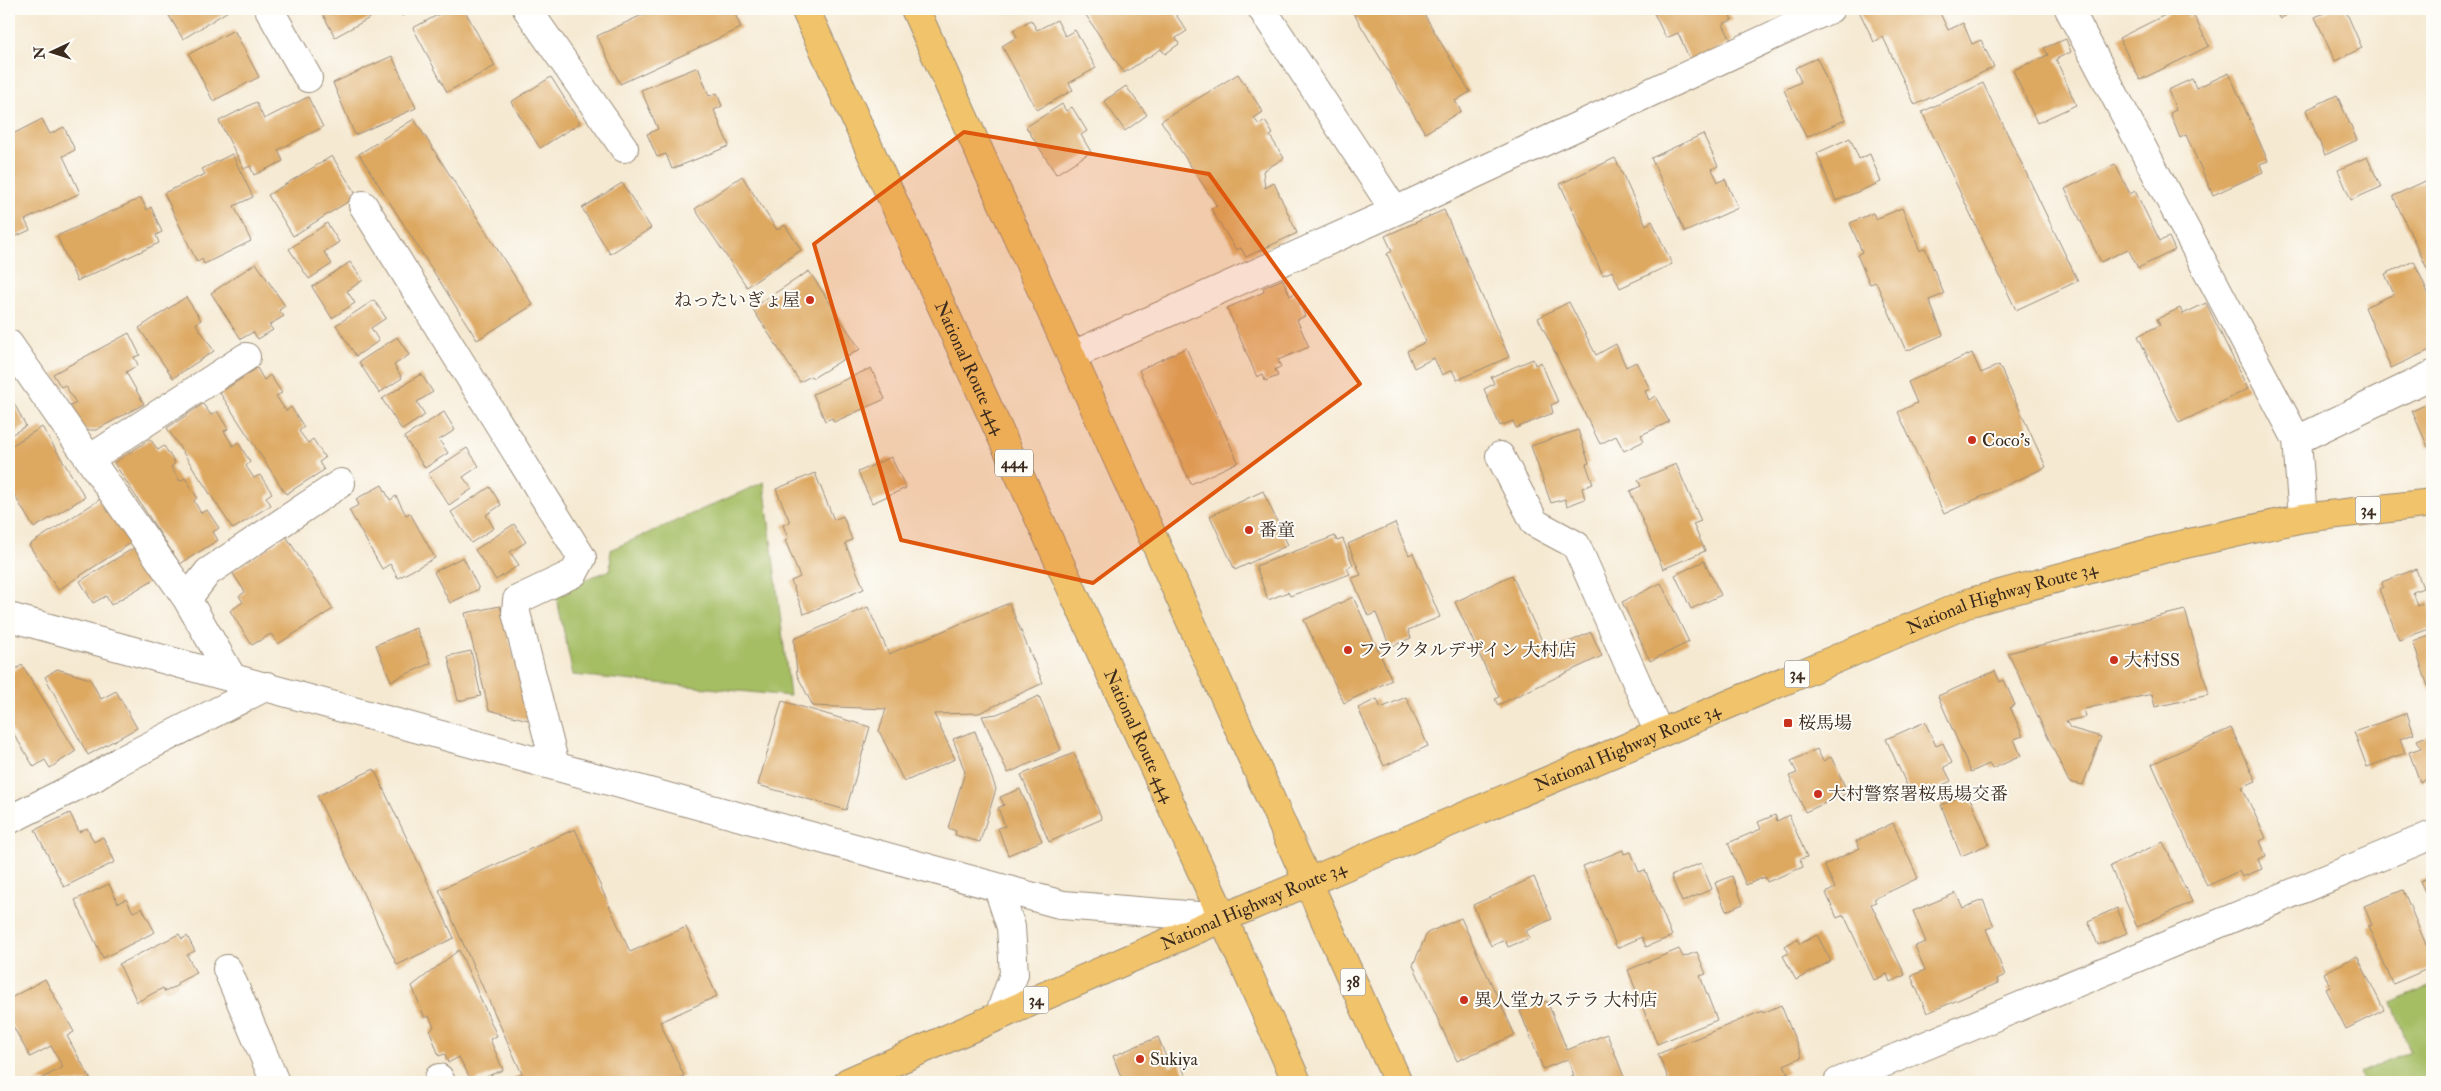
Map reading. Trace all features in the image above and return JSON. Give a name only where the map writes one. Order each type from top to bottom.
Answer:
[{"type":"main road","name":"National Route 444","points":[[805,9],[1297,1082]]},
{"type":"main road","points":[[915,9],[1308,882]]},
{"type":"main road","name":"National Highway Route 34","points":[[848,1082],[1223,918],[1971,602],[2167,548],[2303,518],[2432,503]]},
{"type":"main road","name":"38","points":[[1308,882],[1398,1082]]},
{"type":"street","points":[[269,9],[308,78]]},
{"type":"street","points":[[527,9],[624,148]]},
{"type":"street","points":[[1262,9],[1395,211]]},
{"type":"street","points":[[1071,356],[1395,211],[1830,9]]},
{"type":"street","points":[[2071,10],[2297,440],[2303,518]]},
{"type":"street","points":[[363,205],[582,558],[574,573],[517,600],[516,612],[555,765]]},
{"type":"street","points":[[9,344],[91,458],[187,599],[233,679]]},
{"type":"street","points":[[91,458],[246,357]]},
{"type":"street","points":[[2297,440],[2432,375]]},
{"type":"street","points":[[1500,456],[1535,523],[1576,545],[1659,733]]},
{"type":"street","points":[[187,599],[208,572],[341,483]]},
{"type":"street","points":[[9,617],[1063,905],[1223,918]]},
{"type":"street","points":[[9,820],[267,686]]},
{"type":"street","points":[[1838,1082],[2432,835]]},
{"type":"street","points":[[998,888],[1011,927],[1014,974],[999,1016]]},
{"type":"street","points":[[227,969],[275,1082]]},
{"type":"highlighted area","points":[[964,132],[1209,174],[1360,384],[1093,583],[901,540],[814,244]]},
{"type":"green space","points":[[764,482],[790,696],[573,675],[555,590],[611,570],[610,550]]},
{"type":"green space","points":[[2432,985],[2432,1082],[2364,1082],[2359,1073],[2410,1051],[2392,1003]]},
{"type":"building","points":[[165,9],[227,9],[228,11],[183,39]]},
{"type":"building","points":[[320,9],[372,9],[375,15],[335,37]]},
{"type":"building","points":[[398,9],[416,9],[402,16]]},
{"type":"building","points":[[449,9],[464,9],[495,66],[447,92],[413,28]]},
{"type":"building","points":[[655,9],[733,9],[741,28],[620,84],[597,36]]},
{"type":"building","points":[[1082,9],[1172,9],[1187,31],[1176,38],[1179,44],[1165,54],[1161,49],[1124,73]]},
{"type":"building","points":[[1351,9],[1421,9],[1470,92],[1455,101],[1461,111],[1425,133]]},
{"type":"building","points":[[1652,9],[1714,9],[1715,12],[1727,9],[1732,20],[1723,24],[1732,42],[1691,62],[1678,33],[1666,38]]},
{"type":"building","points":[[1863,9],[1916,9],[1918,13],[1927,9],[1938,9],[1948,30],[1963,23],[1972,44],[1981,40],[1994,67],[1915,105],[1883,37],[1874,42],[1859,11]]},
{"type":"building","points":[[2177,9],[2185,9],[2188,17],[2193,14],[2209,46],[2140,80],[2119,38]]},
{"type":"building","points":[[2274,9],[2296,9],[2280,19]]},
{"type":"building","points":[[2333,9],[2345,9],[2362,48],[2335,61],[2315,17]]},
{"type":"building","points":[[1031,20],[1037,30],[1057,20],[1065,36],[1075,30],[1096,68],[1069,83],[1073,90],[1037,110],[1002,46],[1017,37],[1013,30]]},
{"type":"building","points":[[234,30],[259,77],[213,101],[189,54]]},
{"type":"building","points":[[2066,39],[2071,52],[2056,59],[2076,105],[2037,123],[2013,70],[2048,55],[2044,48]]},
{"type":"building","points":[[392,56],[416,108],[355,135],[333,83]]},
{"type":"building","points":[[1817,58],[1845,120],[1806,137],[1784,90],[1801,82],[1795,68]]},
{"type":"building","points":[[698,67],[709,96],[717,93],[722,106],[714,110],[729,146],[672,169],[666,154],[657,157],[647,134],[658,129],[641,90]]},
{"type":"building","points":[[2229,73],[2268,161],[2260,164],[2263,172],[2213,195],[2186,135],[2180,138],[2170,113],[2176,110],[2168,90],[2192,79],[2196,88]]},
{"type":"building","points":[[1238,74],[1263,112],[1254,118],[1259,125],[1265,121],[1273,134],[1270,136],[1284,158],[1263,171],[1265,188],[1274,183],[1297,233],[1246,257],[1241,248],[1236,250],[1211,209],[1217,206],[1161,121]]},
{"type":"building","points":[[551,77],[580,123],[540,148],[511,102]]},
{"type":"building","points":[[1983,83],[2078,281],[2016,310],[1922,112]]},
{"type":"building","points":[[1126,86],[1147,115],[1125,131],[1104,101]]},
{"type":"building","points":[[2337,95],[2357,140],[2325,155],[2306,110]]},
{"type":"building","points":[[308,97],[323,127],[278,150],[283,161],[254,175],[250,166],[244,169],[219,121],[256,102],[264,119]]},
{"type":"building","points":[[1062,104],[1066,111],[1072,107],[1087,131],[1081,135],[1091,152],[1056,174],[1026,127]]},
{"type":"building","points":[[42,119],[50,134],[64,127],[75,150],[63,156],[80,193],[25,220],[30,230],[10,239],[9,136]]},
{"type":"building","points":[[414,119],[533,305],[477,340],[359,154]]},
{"type":"building","points":[[1703,134],[1718,166],[1712,169],[1718,182],[1725,179],[1738,208],[1685,232],[1651,158]]},
{"type":"building","points":[[1850,138],[1859,159],[1870,154],[1881,182],[1836,201],[1817,153]]},
{"type":"building","points":[[232,154],[253,197],[234,206],[251,241],[204,264],[202,259],[197,262],[164,193],[205,174],[202,169]]},
{"type":"building","points":[[332,156],[357,196],[293,236],[268,195]]},
{"type":"building","points":[[2367,157],[2381,187],[2351,200],[2338,170]]},
{"type":"building","points":[[1615,158],[1646,225],[1652,221],[1672,264],[1620,288],[1612,271],[1603,275],[1560,184]]},
{"type":"building","points":[[2115,164],[2130,194],[2135,191],[2160,241],[2169,237],[2175,250],[2138,268],[2128,249],[2101,262],[2065,189]]},
{"type":"building","points":[[742,176],[777,230],[785,225],[801,250],[747,287],[695,209]]},
{"type":"building","points":[[2432,178],[2432,279],[2393,196]]},
{"type":"building","points":[[622,183],[651,228],[610,254],[582,208]]},
{"type":"building","points":[[141,198],[147,210],[151,207],[162,232],[156,235],[159,243],[77,281],[57,236]]},
{"type":"building","points":[[1902,208],[1920,251],[1925,248],[1944,294],[1929,300],[1943,335],[1906,351],[1876,282],[1870,284],[1857,255],[1862,252],[1850,223],[1873,213],[1876,219]]},
{"type":"building","points":[[1444,210],[1509,357],[1457,380],[1452,370],[1442,375],[1434,358],[1414,368],[1407,351],[1426,342],[1387,254],[1392,251],[1385,236]]},
{"type":"building","points":[[327,223],[339,242],[324,252],[332,264],[309,279],[289,249]]},
{"type":"building","points":[[2414,261],[2432,302],[2432,349],[2391,368],[2365,307],[2394,294],[2385,274]]},
{"type":"building","points":[[350,262],[363,280],[347,291],[355,303],[332,318],[312,287]]},
{"type":"building","points":[[256,263],[285,306],[279,310],[284,316],[269,325],[273,330],[258,339],[253,332],[241,339],[211,293]]},
{"type":"building","points":[[809,271],[860,349],[813,378],[811,376],[800,382],[752,308]]},
{"type":"building","points":[[1283,279],[1290,296],[1295,293],[1305,316],[1297,320],[1309,347],[1278,360],[1281,367],[1275,369],[1278,376],[1265,381],[1263,374],[1257,377],[1227,308],[1264,292],[1263,288]]},
{"type":"building","points":[[186,297],[201,320],[196,324],[214,351],[173,378],[139,328]]},
{"type":"building","points":[[374,300],[386,318],[371,328],[379,341],[356,356],[336,325]]},
{"type":"building","points":[[1569,302],[1596,355],[1616,344],[1626,367],[1636,362],[1650,389],[1645,391],[1649,400],[1655,396],[1669,422],[1641,435],[1644,441],[1624,451],[1616,436],[1600,444],[1538,318]]},
{"type":"building","points":[[2206,303],[2248,389],[2179,423],[2138,336],[2160,325],[2157,319],[2180,308],[2183,314]]},
{"type":"building","points":[[129,333],[140,355],[134,357],[138,365],[126,372],[144,404],[96,430],[82,430],[69,407],[76,403],[65,385],[61,387],[53,374]]},
{"type":"building","points":[[397,337],[409,355],[394,365],[402,378],[379,393],[359,362]]},
{"type":"building","points":[[1186,348],[1238,462],[1191,484],[1139,370]]},
{"type":"building","name":"Coco's","points":[[1972,353],[1981,373],[1999,365],[2046,467],[1944,514],[1898,412],[1917,403],[1908,382]]},
{"type":"building","points":[[1533,359],[1535,365],[1541,362],[1558,402],[1551,405],[1553,413],[1516,428],[1513,421],[1500,426],[1484,389],[1494,384],[1491,377]]},
{"type":"building","points":[[257,368],[264,380],[270,375],[282,393],[276,396],[286,411],[291,407],[304,427],[299,431],[308,443],[313,439],[325,458],[319,462],[324,470],[286,494],[220,393]]},
{"type":"building","points":[[871,368],[885,399],[834,422],[832,418],[825,421],[813,394]]},
{"type":"building","points":[[421,374],[433,392],[417,402],[425,415],[402,430],[382,399]]},
{"type":"building","points":[[9,394],[26,426],[9,436]]},
{"type":"building","points":[[2432,402],[2432,446],[2428,447],[2412,411]]},
{"type":"building","points":[[203,404],[211,415],[217,411],[228,429],[224,431],[233,446],[238,442],[250,462],[246,466],[254,478],[260,475],[272,493],[266,497],[271,505],[233,529],[167,428]]},
{"type":"building","points":[[444,412],[455,430],[439,440],[448,453],[425,468],[404,437]]},
{"type":"building","points":[[42,427],[85,497],[34,528],[9,486],[9,447]]},
{"type":"building","points":[[1578,430],[1589,463],[1586,464],[1593,484],[1582,488],[1585,499],[1567,506],[1565,499],[1551,503],[1531,446]]},
{"type":"building","points":[[150,439],[158,450],[164,446],[175,463],[171,467],[180,481],[185,478],[197,497],[194,501],[201,513],[207,510],[219,528],[213,532],[218,540],[180,564],[114,463]]},
{"type":"building","points":[[467,448],[479,466],[463,477],[472,489],[449,505],[428,474]]},
{"type":"building","points":[[891,457],[906,488],[872,503],[858,472]]},
{"type":"building","points":[[1676,464],[1701,521],[1693,524],[1705,551],[1663,569],[1630,491],[1641,486],[1638,480]]},
{"type":"building","points":[[815,473],[834,520],[843,516],[852,540],[845,543],[864,589],[804,614],[791,581],[800,577],[785,540],[788,538],[783,525],[790,522],[776,489]]},
{"type":"building","points":[[382,485],[390,500],[396,496],[406,515],[410,513],[435,558],[398,578],[390,564],[382,569],[349,510],[359,505],[356,499]]},
{"type":"building","points":[[490,487],[501,505],[486,515],[494,528],[471,543],[451,512]]},
{"type":"building","name":"番童","points":[[1263,491],[1288,545],[1235,570],[1210,516]]},
{"type":"building","points":[[102,498],[131,543],[58,590],[29,545]]},
{"type":"building","points":[[1395,523],[1409,555],[1413,553],[1440,617],[1408,630],[1411,638],[1390,647],[1376,613],[1368,616],[1352,578],[1361,575],[1348,544]]},
{"type":"building","points":[[514,524],[526,542],[510,552],[519,565],[496,580],[475,550]]},
{"type":"building","points":[[286,536],[333,609],[278,644],[271,634],[252,645],[230,611],[243,602],[239,596],[245,592],[232,572]]},
{"type":"building","points":[[1335,536],[1337,541],[1343,539],[1353,565],[1347,568],[1350,574],[1290,596],[1288,592],[1268,600],[1256,566]]},
{"type":"building","points":[[137,546],[156,578],[111,605],[106,596],[93,603],[80,581]]},
{"type":"building","points":[[463,557],[479,589],[450,603],[434,572]]},
{"type":"building","points":[[1704,561],[1721,595],[1691,609],[1675,575]]},
{"type":"building","points":[[2416,569],[2423,588],[2413,592],[2418,606],[2430,601],[2432,628],[2399,640],[2379,589],[2383,587],[2382,582]]},
{"type":"building","points":[[1512,575],[1547,652],[1591,632],[1602,656],[1498,705],[1495,699],[1499,697],[1455,602]]},
{"type":"building","points":[[1661,583],[1689,642],[1650,661],[1622,602]]},
{"type":"building","name":"フラクタルデザイン 大村店","points":[[1353,597],[1392,680],[1344,703],[1304,620]]},
{"type":"building","points":[[1009,603],[1043,683],[979,713],[934,714],[955,759],[904,782],[879,731],[886,709],[813,706],[797,675],[794,639],[868,607],[889,654]]},
{"type":"building","points":[[500,606],[532,721],[489,710],[465,613]]},
{"type":"building","points":[[2185,610],[2209,695],[2155,707],[2152,694],[2084,709],[2086,717],[2066,721],[2070,728],[2101,737],[2083,785],[2069,782],[2008,653]]},
{"type":"building","points":[[416,628],[431,663],[391,681],[376,645]]},
{"type":"building","points":[[2432,635],[2432,698],[2413,642]]},
{"type":"building","points":[[471,651],[481,696],[458,701],[448,656]]},
{"type":"building","points":[[22,665],[76,751],[50,768],[45,760],[34,767],[9,726],[9,674]]},
{"type":"building","points":[[57,669],[90,679],[101,699],[116,691],[137,728],[88,755],[45,677]]},
{"type":"building","points":[[1995,671],[2000,682],[2004,680],[2015,705],[2010,707],[2023,736],[2014,739],[2021,756],[1992,769],[1989,764],[1971,772],[1938,696]]},
{"type":"building","points":[[1039,696],[1061,750],[1008,773],[982,716],[997,714]]},
{"type":"building","points":[[1406,697],[1428,746],[1384,766],[1358,708],[1377,699],[1381,708]]},
{"type":"building","points":[[782,701],[870,727],[846,810],[758,785]]},
{"type":"building","points":[[2407,713],[2414,734],[2400,739],[2405,753],[2367,767],[2354,732]]},
{"type":"building","points":[[1925,722],[1936,746],[1943,743],[1952,763],[1944,767],[1951,781],[1913,799],[1886,739]]},
{"type":"building","points":[[2231,728],[2256,781],[2242,787],[2266,838],[2260,841],[2266,856],[2258,859],[2262,869],[2242,877],[2239,871],[2207,886],[2152,764]]},
{"type":"building","points":[[975,731],[996,789],[980,842],[955,835],[956,831],[948,828],[965,772],[953,739]]},
{"type":"building","points":[[2432,734],[2432,777],[2420,782],[2409,752],[2421,748],[2417,740]]},
{"type":"building","points":[[1817,749],[1823,761],[1831,757],[1848,793],[1805,812],[1789,776],[1797,773],[1791,761]]},
{"type":"building","points":[[1074,753],[1102,819],[1049,842],[1021,775]]},
{"type":"building","points":[[374,769],[454,938],[397,965],[317,796]]},
{"type":"building","points":[[1020,789],[1042,841],[1008,855],[998,828],[1005,826],[998,808],[1004,805],[1000,797]]},
{"type":"building","points":[[1968,793],[1989,844],[1961,856],[1941,805]]},
{"type":"building","points":[[70,813],[79,832],[87,828],[94,842],[103,837],[115,862],[64,887],[35,830]]},
{"type":"building","points":[[1775,815],[1777,821],[1789,815],[1807,857],[1800,859],[1803,867],[1767,882],[1765,877],[1746,885],[1728,843],[1761,829],[1758,822]]},
{"type":"building","points":[[1893,823],[1918,878],[1874,899],[1876,902],[1871,904],[1905,975],[1890,982],[1887,974],[1874,980],[1844,915],[1837,918],[1826,893],[1835,888],[1824,865],[1860,848],[1856,841]]},
{"type":"building","points":[[575,829],[630,952],[686,927],[717,996],[660,1022],[684,1076],[671,1082],[503,1082],[522,1074],[439,890]]},
{"type":"building","points":[[2163,842],[2192,902],[2137,927],[2110,866]]},
{"type":"building","points":[[1623,850],[1624,854],[1631,852],[1639,872],[1645,870],[1672,936],[1646,947],[1642,937],[1617,948],[1583,866]]},
{"type":"building","points":[[1701,863],[1712,889],[1682,902],[1671,876]]},
{"type":"building","points":[[1732,876],[1743,904],[1726,911],[1715,883]]},
{"type":"building","points":[[2432,876],[2432,908],[2420,881]]},
{"type":"building","points":[[1534,877],[1552,919],[1526,931],[1530,938],[1508,947],[1505,940],[1491,946],[1473,905]]},
{"type":"building","points":[[109,884],[118,903],[126,899],[133,912],[142,908],[155,932],[103,958],[75,900]]},
{"type":"building","points":[[2403,890],[2432,959],[2432,967],[2393,984],[2368,926],[2372,925],[2364,906]]},
{"type":"building","points":[[1956,893],[1963,908],[1983,900],[1994,926],[1986,929],[2005,975],[1997,979],[1998,983],[1927,1013],[1911,976],[1925,970],[1915,946],[1926,942],[1913,911]]},
{"type":"building","points":[[2117,908],[2127,933],[2098,945],[2088,921]]},
{"type":"building","name":"異人堂カステラ 大村店","points":[[1461,918],[1515,1035],[1457,1061],[1413,965],[1427,933]]},
{"type":"building","points":[[179,934],[182,939],[187,936],[195,951],[187,955],[196,973],[165,992],[163,988],[137,1002],[119,964]]},
{"type":"building","points":[[1817,935],[1831,961],[1796,980],[1783,956],[1789,953],[1785,946],[1797,939],[1800,944]]},
{"type":"building","points":[[1679,949],[1683,957],[1697,952],[1706,974],[1700,976],[1717,1020],[1657,1044],[1628,970]]},
{"type":"building","points":[[459,950],[497,1036],[490,1039],[503,1070],[472,1082],[459,1057],[448,1063],[445,1054],[439,1056],[430,1031],[434,1027],[429,1016],[425,1018],[412,986]]},
{"type":"building","points":[[2357,956],[2384,1010],[2346,1029],[2326,989],[2330,987],[2324,973]]},
{"type":"building","points":[[45,979],[74,1032],[67,1036],[92,1082],[35,1082],[63,1067],[51,1046],[30,1057],[9,1019],[9,999]]},
{"type":"building","points":[[1547,1001],[1567,1050],[1607,1034],[1626,1082],[1558,1082],[1574,1076],[1568,1059],[1543,1069],[1520,1011]]},
{"type":"building","points":[[1781,1005],[1802,1057],[1784,1065],[1788,1073],[1765,1082],[1670,1082],[1658,1054]]},
{"type":"building","name":"Sukiya","points":[[1158,1037],[1170,1067],[1180,1062],[1188,1082],[1123,1082],[1113,1056]]},
{"type":"place","name":"ねったいぎょ屋","points":[[810,300]]},
{"type":"place","name":"Coco's","points":[[1972,440]]},
{"type":"place","name":"番童","points":[[1249,530]]},
{"type":"place","name":"フラクタルデザイン 大村店","points":[[1348,650]]},
{"type":"place","name":"大村SS","points":[[2114,660]]},
{"type":"place","name":"桜馬場","points":[[1788,723]]},
{"type":"place","name":"大村警察署桜馬場交番","points":[[1818,794]]},
{"type":"place","name":"異人堂カステラ 大村店","points":[[1464,1000]]},
{"type":"place","name":"Sukiya","points":[[1140,1059]]}]
